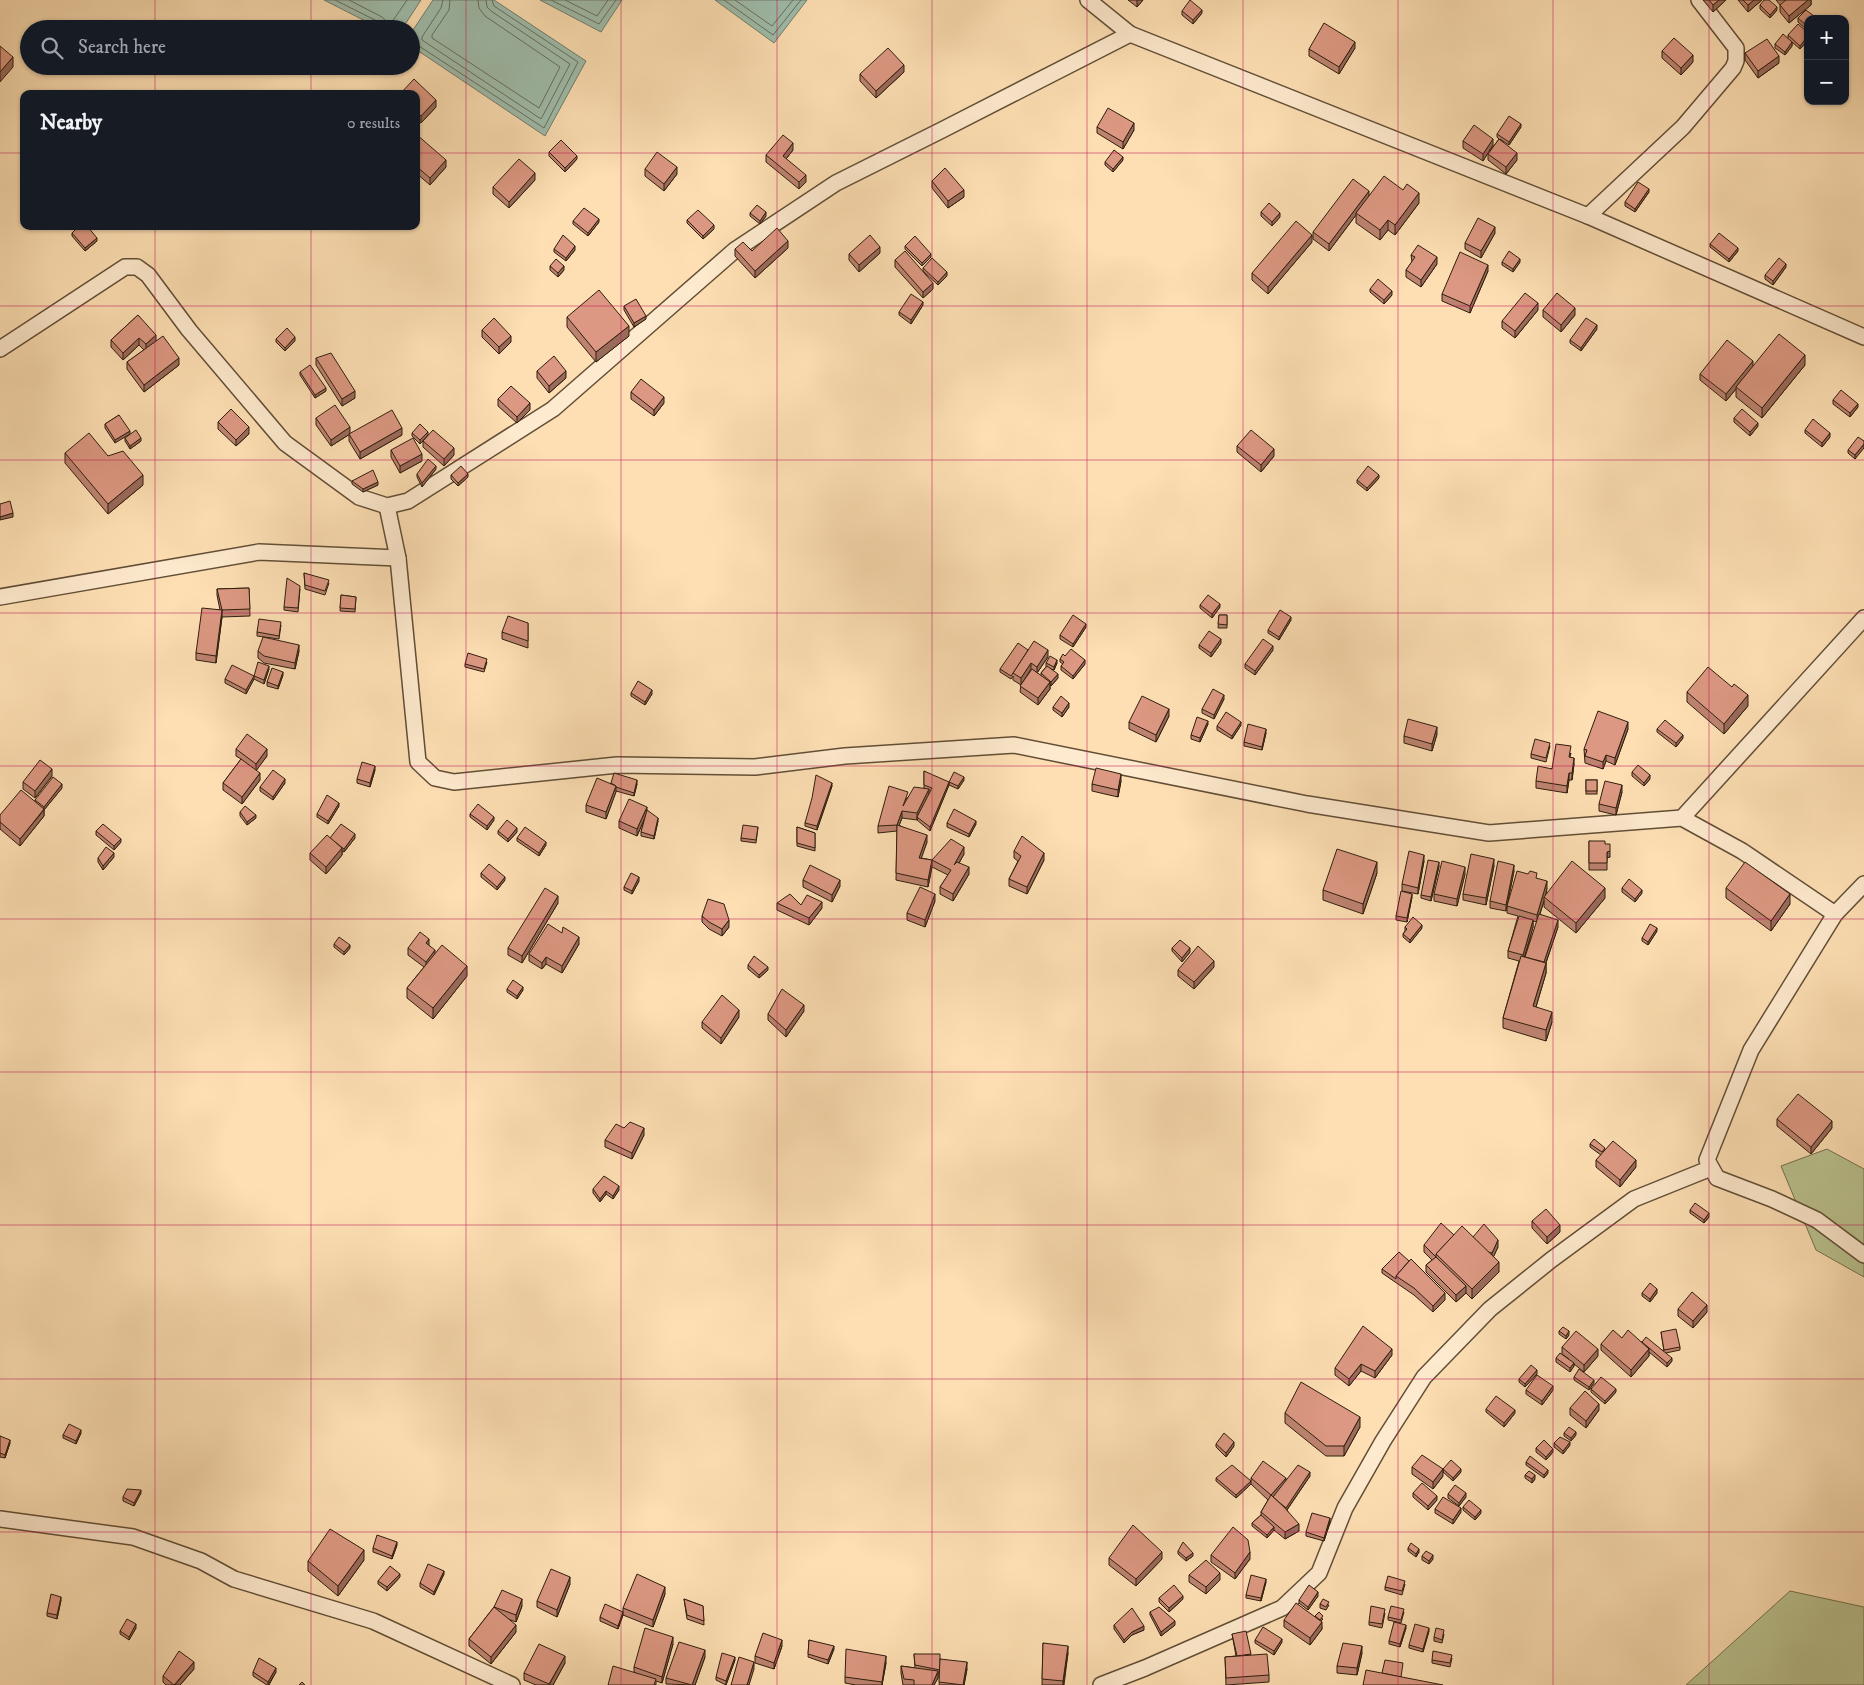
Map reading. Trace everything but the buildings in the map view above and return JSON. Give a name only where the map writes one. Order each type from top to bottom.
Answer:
[{"type":"street","points":[[1088,0],[1130,34],[1588,216],[1864,336]]},
{"type":"street","points":[[1588,216],[1683,127],[1733,68],[1736,61],[1736,48],[1699,0]]},
{"type":"street","points":[[0,349],[125,267],[137,267],[148,275],[189,330],[285,443],[359,497],[388,506],[408,501],[553,409],[735,250],[836,183],[1130,34]]},
{"type":"street","points":[[388,506],[398,558],[418,762],[435,778],[454,782],[617,765],[755,768],[846,756],[1014,745],[1307,804],[1489,833],[1682,818],[1742,851],[1835,914]]},
{"type":"street","points":[[0,597],[259,552],[398,558]]},
{"type":"street","points":[[1682,818],[1864,618]]},
{"type":"street","points":[[1864,884],[1835,914],[1751,1050],[1707,1160],[1716,1178],[1772,1199],[1817,1220],[1864,1255]]},
{"type":"street","points":[[1101,1685],[1145,1668],[1282,1608],[1319,1573],[1345,1508],[1383,1441],[1424,1377],[1483,1316],[1551,1260],[1634,1199],[1712,1168]]},
{"type":"street","points":[[0,1519],[133,1537],[201,1561],[234,1579],[373,1621],[512,1685]]},
{"type":"green space","points":[[1827,1149],[1864,1169],[1864,1277],[1816,1250],[1781,1166]]},
{"type":"green space","points":[[1790,1591],[1864,1607],[1864,1685],[1686,1685]]},
{"type":"water","points":[[324,0],[421,0],[408,20],[363,20]]},
{"type":"water","points":[[433,0],[494,0],[586,61],[545,136],[420,52],[420,20]]},
{"type":"water","points":[[540,0],[622,0],[601,32]]},
{"type":"water","points":[[715,0],[807,0],[774,43]]}]
